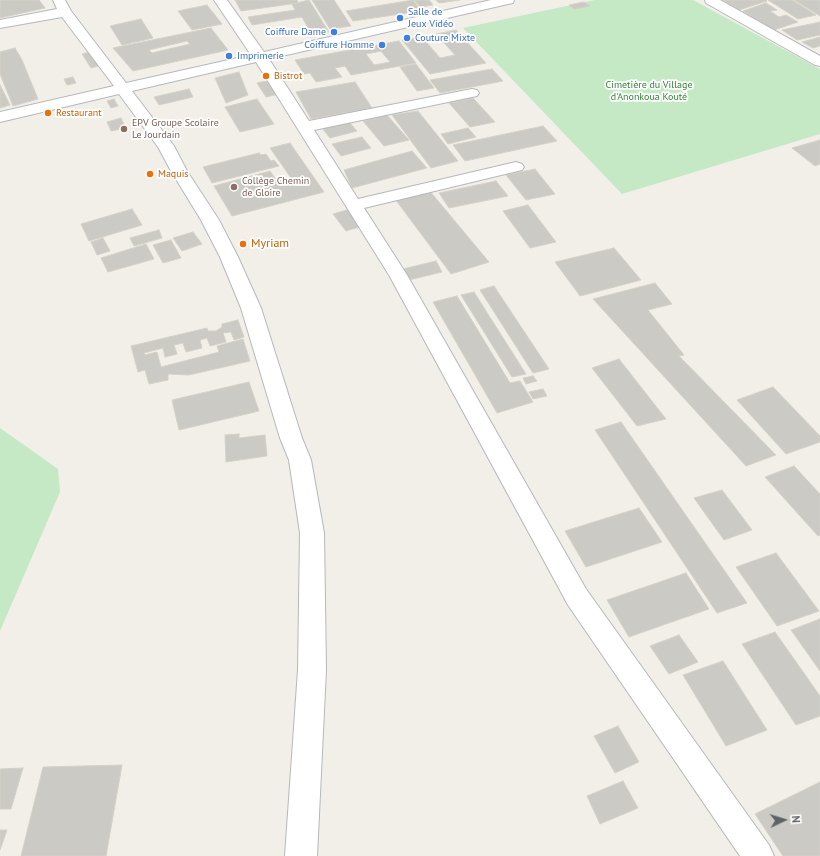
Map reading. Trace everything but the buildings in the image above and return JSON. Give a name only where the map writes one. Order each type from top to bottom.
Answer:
[{"type":"street","points":[[220,0],[260,57],[398,276],[577,597],[758,856]]},
{"type":"street","points":[[0,117],[508,0]]},
{"type":"street","points":[[711,0],[819,60]]},
{"type":"street","points":[[0,24],[62,6],[166,146],[179,171],[210,220],[229,257],[251,308],[291,438],[300,460],[312,533],[312,670],[301,856]]},
{"type":"street","points":[[304,127],[472,93]]},
{"type":"street","points":[[353,205],[516,168]]},
{"type":"green space","name":"Cimetière du Village d'Anonkoua Kouté","points":[[595,0],[693,0],[820,69],[820,134],[622,194],[463,28]]},
{"type":"green space","points":[[0,428],[58,469],[60,492],[0,631]]},
{"type":"place","name":"Salle de Jeux Vidéo","points":[[400,18]]},
{"type":"place","name":"Coiffure Dame","points":[[334,32]]},
{"type":"place","name":"Couture Mixte","points":[[407,38]]},
{"type":"place","name":"Coiffure Homme","points":[[382,45]]},
{"type":"place","name":"Imprimerie","points":[[229,56]]},
{"type":"place","name":"Bistrot","points":[[266,76]]},
{"type":"place","name":"Restaurant","points":[[48,113]]},
{"type":"place","name":"EPV Groupe Scolaire Le Jourdain","points":[[124,129]]},
{"type":"place","name":"Maquis","points":[[150,174]]},
{"type":"place","name":"Collège Chemin de Gloire","points":[[234,187]]},
{"type":"place","name":"Myriam","points":[[243,244]]}]
